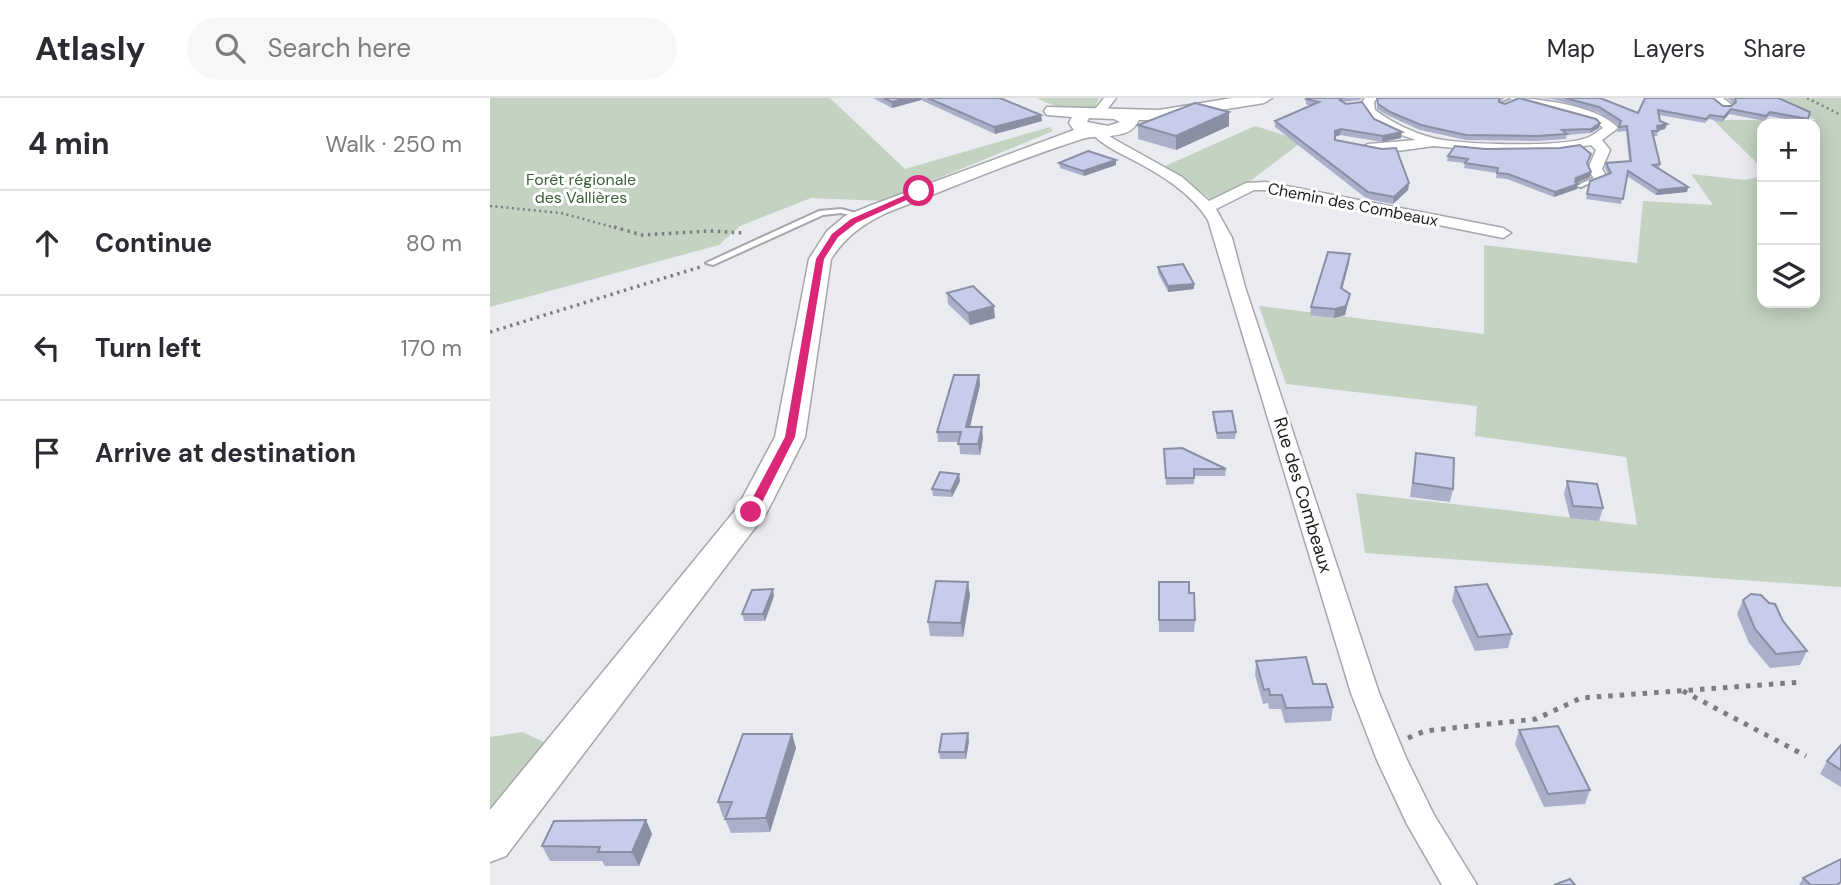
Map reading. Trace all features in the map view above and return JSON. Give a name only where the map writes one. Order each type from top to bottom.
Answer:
[{"type":"street","points":[[490,843],[751,512],[790,437],[820,259],[835,236],[864,216],[919,191],[1096,123],[1264,98]]},
{"type":"street","points":[[1512,100],[1545,102],[1575,98]]},
{"type":"street","points":[[1035,101],[1096,123]]},
{"type":"street","points":[[1365,102],[1369,111],[1383,122],[1434,142],[1464,146],[1559,146],[1592,141],[1611,128],[1609,123],[1587,114],[1545,102]]},
{"type":"street","name":"Rue des Combeaux","points":[[1096,123],[1208,207],[1218,222],[1237,290],[1279,411],[1318,549],[1384,748],[1438,854],[1460,885]]},
{"type":"street","points":[[1592,141],[1600,144],[1603,150],[1595,169],[1600,177]]},
{"type":"street","points":[[1353,145],[1382,149],[1434,142]]},
{"type":"street","name":"Chemin des Combeaux","points":[[1208,207],[1251,186],[1266,186],[1503,233]]},
{"type":"lane","points":[[1579,186],[1600,177]]},
{"type":"lane","points":[[710,263],[822,213],[841,211],[864,216]]},
{"type":"path","points":[[1807,98],[1840,115]]},
{"type":"path","points":[[490,206],[561,213],[642,234],[710,231],[770,235]]},
{"type":"path","points":[[490,332],[710,263]]},
{"type":"path","points":[[1384,748],[1425,731],[1536,719],[1581,698],[1802,682]]},
{"type":"path","points":[[1682,691],[1806,757]]},
{"type":"green space","name":"Forêt régionale des Vallières","points":[[490,98],[830,98],[905,169],[1050,127],[1053,131],[883,201],[811,198],[740,226],[719,245],[490,307]]},
{"type":"green space","points":[[1037,98],[1099,98],[1095,107],[1079,108],[1058,106]]},
{"type":"green space","points":[[1770,98],[1841,98],[1841,587],[1365,553],[1356,493],[1637,525],[1626,457],[1475,436],[1477,406],[1286,384],[1259,306],[1484,334],[1484,245],[1637,263],[1643,201],[1713,205],[1691,174],[1745,180],[1757,177],[1757,308],[1820,308],[1820,119],[1814,119]]},
{"type":"green space","points":[[1713,120],[1757,120],[1757,163]]},
{"type":"green space","points":[[1255,126],[1303,141],[1249,182],[1212,200],[1165,166]]},
{"type":"green space","points":[[522,732],[555,747],[490,827],[490,737]]},
{"type":"building","points":[[884,98],[906,98],[892,102]]},
{"type":"building","points":[[928,98],[1000,98],[1041,115],[994,127]]},
{"type":"building","points":[[1307,98],[1342,98],[1340,100],[1346,104],[1362,102],[1374,119],[1402,132],[1383,136],[1341,129],[1335,131],[1335,140],[1382,149],[1396,148],[1409,183],[1394,197],[1368,192],[1275,121],[1319,102]]},
{"type":"building","points":[[1377,98],[1499,98],[1499,102],[1505,104],[1519,98],[1596,119],[1600,123],[1591,129],[1562,130],[1567,134],[1466,135],[1421,125],[1390,112],[1378,104]]},
{"type":"building","points":[[1565,98],[1600,98],[1638,113],[1645,98],[1713,98],[1723,106],[1731,106],[1736,102],[1735,98],[1778,98],[1810,112],[1808,119],[1770,112],[1766,116],[1731,109],[1724,117],[1710,115],[1706,119],[1658,110],[1660,121],[1667,124],[1657,126],[1658,131],[1652,131],[1660,164],[1653,165],[1688,187],[1658,190],[1628,171],[1623,199],[1587,194],[1590,181],[1611,173],[1606,163],[1631,161],[1627,126],[1619,127],[1621,121],[1599,107]]},
{"type":"building","points":[[1195,103],[1229,112],[1176,136],[1138,125]]},
{"type":"building","points":[[1580,145],[1591,154],[1587,163],[1591,172],[1576,178],[1575,182],[1578,184],[1555,192],[1508,174],[1497,173],[1498,168],[1465,163],[1468,159],[1448,156],[1455,146],[1485,149],[1560,148]]},
{"type":"building","points":[[1088,151],[1116,160],[1083,171],[1059,163]]},
{"type":"building","points":[[1328,252],[1350,254],[1341,288],[1350,294],[1346,306],[1335,309],[1311,307]]},
{"type":"building","points":[[1183,264],[1194,284],[1168,286],[1158,267]]},
{"type":"building","points":[[973,286],[994,306],[968,313],[947,293]]},
{"type":"building","points":[[954,375],[979,375],[966,427],[982,427],[978,444],[958,444],[961,432],[937,432]]},
{"type":"building","points":[[1232,411],[1236,432],[1217,433],[1213,412]]},
{"type":"building","points":[[1182,448],[1226,469],[1194,469],[1194,478],[1166,478],[1164,449]]},
{"type":"building","points":[[1416,453],[1454,458],[1453,489],[1413,483]]},
{"type":"building","points":[[940,472],[959,474],[951,491],[932,489]]},
{"type":"building","points":[[1567,481],[1597,484],[1603,508],[1573,506]]},
{"type":"building","points":[[936,581],[968,582],[961,623],[928,622]]},
{"type":"building","points":[[1159,582],[1189,582],[1189,593],[1194,593],[1195,620],[1159,620]]},
{"type":"building","points":[[1487,584],[1512,634],[1478,637],[1455,587]]},
{"type":"building","points":[[773,589],[763,614],[742,614],[752,590]]},
{"type":"building","points":[[1751,594],[1761,595],[1769,603],[1775,604],[1783,621],[1807,651],[1776,654],[1755,629],[1743,600]]},
{"type":"building","points":[[1306,657],[1313,684],[1326,684],[1333,707],[1286,708],[1282,695],[1270,695],[1269,689],[1264,690],[1256,661]]},
{"type":"building","points":[[1558,726],[1590,790],[1548,794],[1519,730]]},
{"type":"building","points":[[968,733],[965,752],[939,752],[942,734]]},
{"type":"building","points":[[743,734],[792,734],[766,818],[725,819],[732,802],[718,802]]},
{"type":"building","points":[[1841,745],[1841,770],[1827,761]]},
{"type":"building","points":[[646,820],[632,852],[598,852],[600,847],[542,846],[554,821]]},
{"type":"building","points":[[1841,859],[1841,882],[1836,885],[1811,885],[1803,878]]},
{"type":"building","points":[[1570,879],[1575,885],[1554,885]]},
{"type":"route","points":[[751,512],[790,437],[820,259],[835,236],[853,221],[919,191]]}]
